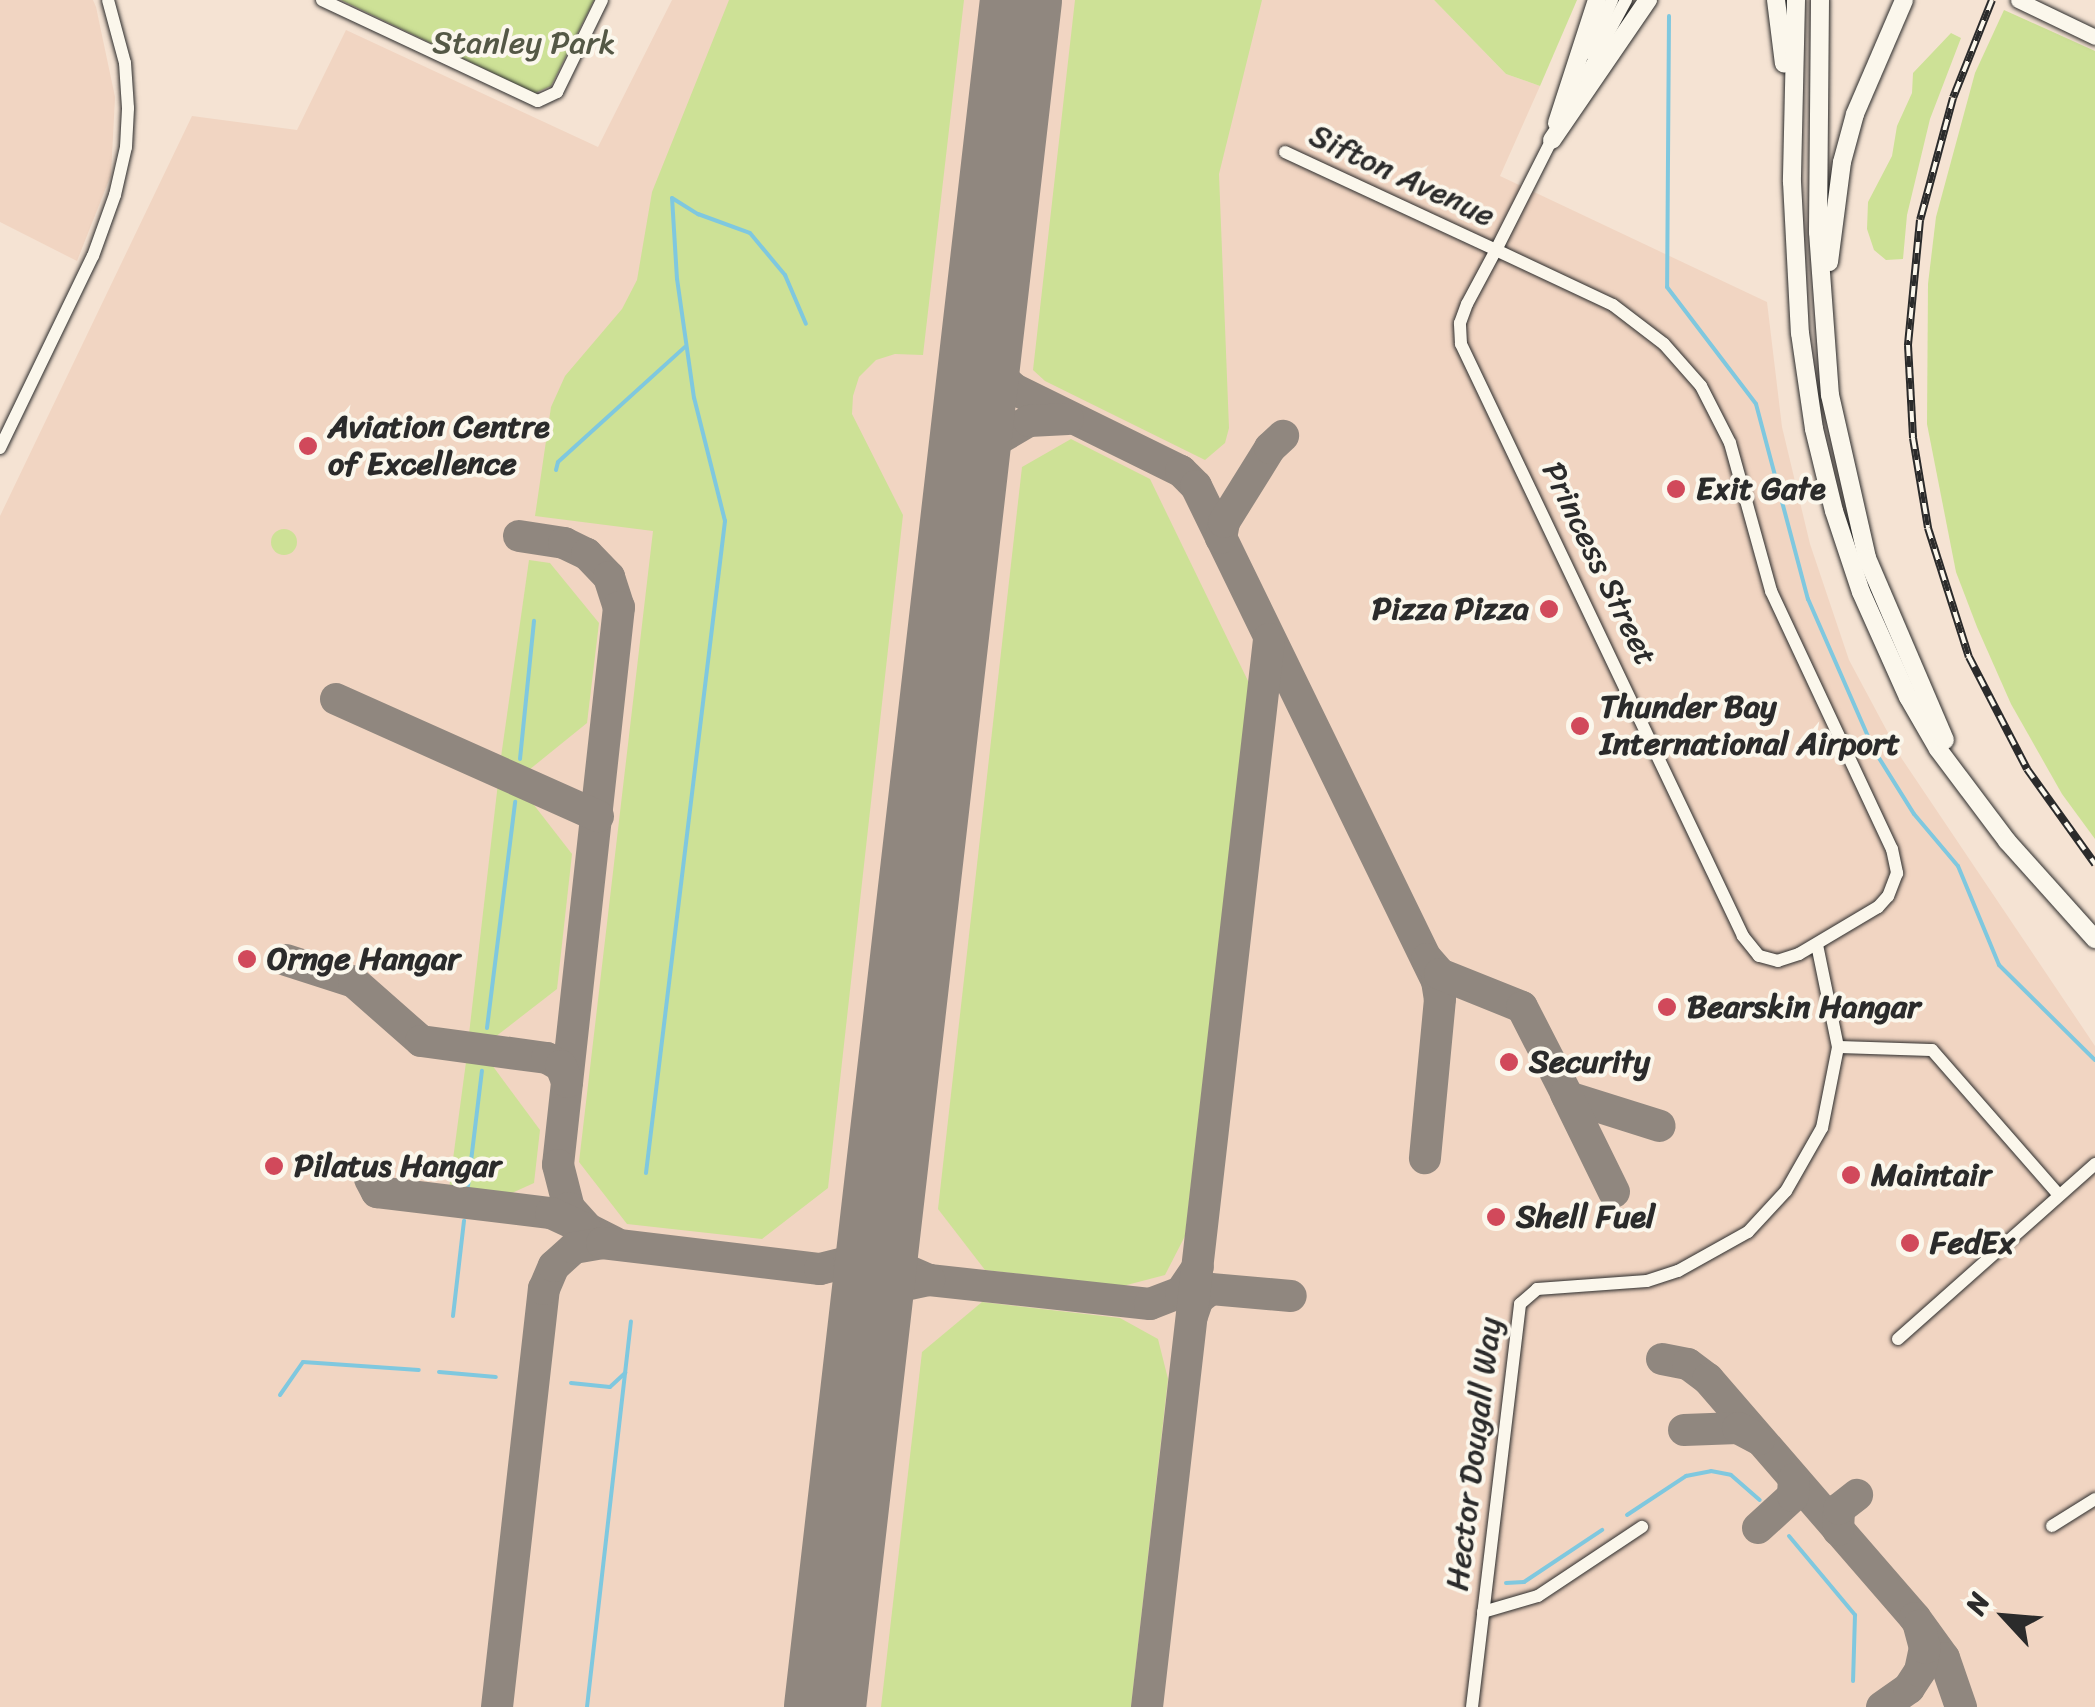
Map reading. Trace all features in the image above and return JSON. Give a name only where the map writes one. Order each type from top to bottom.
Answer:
[{"type":"highway","points":[[1552,140],[1597,0]]},
{"type":"highway","points":[[1552,140],[1648,0]]},
{"type":"highway","points":[[1776,0],[1800,333],[1814,429],[1860,592],[1908,698],[1938,750],[2052,895],[2095,939]]},
{"type":"highway","points":[[1792,182],[1796,0]]},
{"type":"highway","points":[[1820,0],[1818,213],[1823,322],[1841,458],[1866,558],[1967,785]]},
{"type":"highway","points":[[1823,322],[1842,162],[1862,96],[1904,0]]},
{"type":"main road","points":[[2018,0],[2095,37]]},
{"type":"street","points":[[0,448],[94,256],[126,147],[125,63],[108,0]]},
{"type":"street","points":[[322,0],[530,99],[544,100],[557,92],[602,0]]},
{"type":"street","name":"Princess Street","points":[[1552,140],[1612,0]]},
{"type":"street","name":"Princess Street","points":[[1626,0],[1496,250],[1460,323],[1459,335],[1752,950],[1778,961],[1816,945]]},
{"type":"street","name":"Sifton Avenue","points":[[1285,152],[1614,305],[1690,370],[1722,422],[1771,591],[1895,861],[1897,873],[1888,896],[1850,927],[1816,945]]},
{"type":"street","points":[[1816,945],[1838,1047],[1932,1050],[2058,1194]]},
{"type":"street","name":"Hector Dougall Way","points":[[1472,1707],[1520,1304],[1538,1290],[1647,1281],[1678,1271],[1748,1232],[1786,1191],[1812,1151],[1822,1128],[1838,1047]]},
{"type":"street","points":[[1898,1339],[2095,1164]]},
{"type":"street","points":[[2052,1526],[2095,1498]]},
{"type":"street","points":[[1483,1612],[1538,1596],[1642,1527]]},
{"type":"shaded area","points":[[0,0],[93,0],[96,7],[115,97],[111,175],[77,261],[0,222]]},
{"type":"shaded area","name":"Thunder Bay International Airport","points":[[672,0],[1434,0],[1506,74],[1540,86],[1500,176],[1767,302],[1782,427],[1810,544],[1849,660],[1902,759],[2095,1046],[2095,1707],[0,1707],[0,516],[192,116],[297,130],[346,30],[598,147]]},
{"type":"green space","name":"Stanley Park","points":[[341,0],[594,0],[551,86],[535,93]]},
{"type":"green space","points":[[729,0],[964,0],[923,355],[895,354],[876,360],[859,377],[853,396],[852,414],[903,515],[828,1188],[762,1239],[627,1224],[579,1162],[653,531],[535,516],[551,407],[565,376],[622,309],[637,280],[652,192]]},
{"type":"green space","points":[[1075,0],[1262,0],[1219,174],[1229,428],[1225,443],[1205,460],[1045,381],[1033,370]]},
{"type":"green space","points":[[1434,0],[1577,0],[1540,86],[1506,74]]},
{"type":"green space","points":[[2004,10],[2095,51],[2095,839],[2062,794],[2011,704],[1977,627],[1956,572],[1927,424],[1928,284],[1936,217],[1975,73]]},
{"type":"green space","points":[[1951,33],[1961,38],[1930,119],[1907,215],[1903,259],[1886,260],[1874,250],[1867,229],[1868,202],[1892,156],[1897,126],[1912,93],[1913,73]]},
{"type":"green space","points":[[1071,439],[1150,479],[1249,683],[1185,1236],[1165,1275],[1123,1286],[985,1270],[938,1209],[1022,467]]},
{"type":"green space","points":[[284,529],[293,533],[297,542],[293,551],[284,555],[275,551],[271,542],[275,533]]},
{"type":"green space","points":[[529,560],[550,563],[599,623],[587,723],[524,774],[503,764],[501,757]]},
{"type":"green space","points":[[498,783],[527,796],[572,854],[557,989],[495,1037],[469,1034]]},
{"type":"green space","points":[[466,1062],[492,1065],[540,1130],[534,1183],[505,1196],[449,1189]]},
{"type":"green space","points":[[982,1302],[1120,1318],[1158,1339],[1168,1379],[1131,1707],[881,1707],[922,1352]]},
{"type":"waterway","points":[[1669,16],[1667,287],[1756,404],[1808,599],[1874,750],[1914,814],[1958,866],[1999,965],[2095,1060]]},
{"type":"waterway","points":[[672,198],[698,214],[750,233],[785,275],[806,324]]},
{"type":"waterway","points":[[646,1173],[725,521],[694,398],[677,279],[672,198]]},
{"type":"waterway","points":[[556,470],[558,462],[685,347]]},
{"type":"waterway","points":[[520,759],[534,621]]},
{"type":"waterway","points":[[487,1028],[515,802]]},
{"type":"waterway","points":[[468,1186],[482,1071]]},
{"type":"waterway","points":[[453,1316],[464,1221]]},
{"type":"waterway","points":[[587,1707],[631,1322]]},
{"type":"waterway","points":[[280,1395],[303,1362],[419,1370]]},
{"type":"waterway","points":[[439,1372],[496,1377]]},
{"type":"waterway","points":[[571,1383],[610,1387],[625,1373]]},
{"type":"waterway","points":[[1627,1515],[1686,1476],[1711,1471],[1731,1475],[1760,1500]]},
{"type":"waterway","points":[[1506,1583],[1524,1582],[1602,1530]]},
{"type":"waterway","points":[[1789,1536],[1855,1615],[1853,1681]]},
{"type":"taxiway","points":[[999,225],[986,335],[994,371],[1014,389],[1181,471],[1196,486],[1437,981],[1440,999],[1425,1158]]},
{"type":"taxiway","points":[[965,526],[972,478],[993,442],[1029,421],[1068,419]]},
{"type":"taxiway","points":[[1221,538],[1224,522],[1270,448],[1283,436]]},
{"type":"taxiway","points":[[519,536],[564,543],[587,554],[609,577],[619,607],[558,1165],[569,1208],[588,1229],[615,1243]]},
{"type":"taxiway","points":[[1147,1707],[1269,639]]},
{"type":"taxiway","points":[[336,699],[598,816]]},
{"type":"taxiway","points":[[1427,959],[1440,974],[1522,1007],[1568,1097],[1660,1126]]},
{"type":"taxiway","points":[[286,960],[354,982],[421,1041],[547,1058],[561,1066],[567,1082]]},
{"type":"taxiway","points":[[1566,1094],[1614,1192]]},
{"type":"taxiway","points":[[497,1707],[544,1289],[554,1266],[574,1248],[602,1243],[820,1269],[849,1262],[875,1233],[891,1109]]},
{"type":"taxiway","points":[[370,1179],[377,1192],[551,1213],[586,1229]]},
{"type":"taxiway","points":[[886,1208],[885,1233],[891,1254],[904,1269],[929,1280],[1150,1304],[1181,1292],[1198,1267]]},
{"type":"taxiway","points":[[860,1439],[874,1316],[886,1297],[900,1286],[929,1280]]},
{"type":"taxiway","points":[[1192,1316],[1198,1299],[1211,1289],[1291,1296]]},
{"type":"taxiway","points":[[1662,1359],[1688,1364],[1708,1379],[1915,1618],[1944,1658],[1961,1707]]},
{"type":"taxiway","points":[[1684,1430],[1738,1428],[1759,1439]]},
{"type":"taxiway","points":[[1758,1528],[1793,1496],[1794,1479]]},
{"type":"taxiway","points":[[1838,1530],[1839,1509],[1857,1495]]},
{"type":"taxiway","points":[[1882,1707],[1909,1688],[1920,1671],[1925,1648],[1919,1626]]},
{"type":"runway","points":[[825,1707],[1021,0]]},
{"type":"railway","points":[[1992,0],[1953,98],[1920,220],[1908,345],[1913,438],[1928,528],[1969,657],[2027,769],[2095,864]]},
{"type":"place","name":"Aviation Centre of Excellence","points":[[308,446]]},
{"type":"place","name":"Exit Gate","points":[[1676,489]]},
{"type":"place","name":"Pizza Pizza","points":[[1549,609]]},
{"type":"place","name":"Thunder Bay International Airport","points":[[1580,726]]},
{"type":"place","name":"Ornge Hangar","points":[[247,959]]},
{"type":"place","name":"Bearskin Hangar","points":[[1667,1007]]},
{"type":"place","name":"Security","points":[[1509,1062]]},
{"type":"place","name":"Pilatus Hangar","points":[[274,1166]]},
{"type":"place","name":"Maintair","points":[[1851,1175]]},
{"type":"place","name":"Shell Fuel","points":[[1496,1217]]},
{"type":"place","name":"FedEx","points":[[1910,1243]]}]
